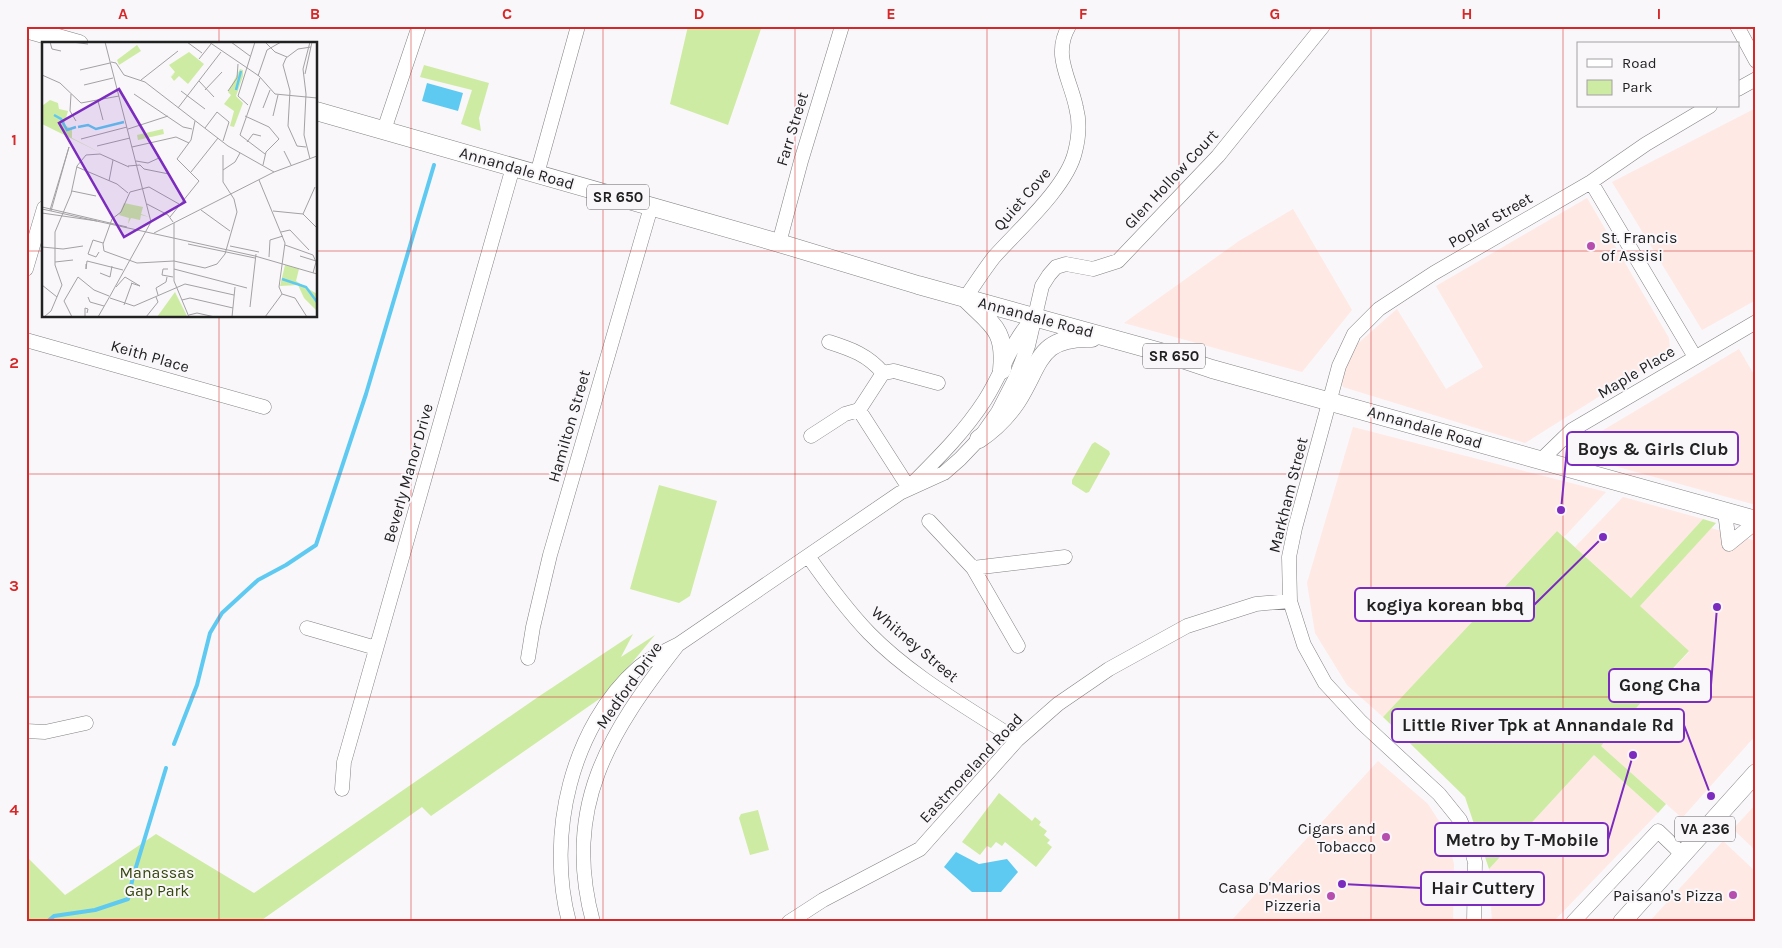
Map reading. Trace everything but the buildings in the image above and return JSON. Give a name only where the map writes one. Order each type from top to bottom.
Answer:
[{"type":"main road","points":[[26,28],[72,42]]},
{"type":"main road","name":"Annandale Road","points":[[318,112],[965,298],[1756,521]]},
{"type":"main road","points":[[965,298],[998,331],[1004,351],[1002,370]]},
{"type":"main road","points":[[980,439],[990,432],[1012,407],[1039,358],[1047,350],[1065,339],[1115,339]]},
{"type":"main road","name":"VA 236","points":[[1622,922],[1756,773]]},
{"type":"street","points":[[384,130],[419,26]]},
{"type":"street","points":[[538,174],[578,26]]},
{"type":"street","name":"Farr Street","points":[[779,243],[800,161],[842,26]]},
{"type":"street","name":"Quiet Cove","points":[[965,298],[992,260],[1060,184],[1075,154],[1079,122],[1076,105],[1065,76],[1061,54],[1064,34],[1069,26]]},
{"type":"street","name":"Glen Hollow Court","points":[[1034,317],[1042,286],[1056,267],[1066,264],[1093,269],[1118,261],[1218,156],[1323,26]]},
{"type":"street","points":[[1737,26],[1756,61]]},
{"type":"street","points":[[1740,88],[1756,79]]},
{"type":"street","name":"Poplar Street","points":[[1330,401],[1345,350],[1365,321],[1434,273],[1591,182],[1646,144],[1707,108]]},
{"type":"street","name":"Beverly Manor Drive","points":[[342,789],[344,762],[513,167]]},
{"type":"street","points":[[1591,182],[1695,357]]},
{"type":"street","name":"Hamilton Street","points":[[528,658],[533,627],[550,555],[651,206]]},
{"type":"street","points":[[26,270],[42,215]]},
{"type":"street","name":"Medford Drive","points":[[909,488],[956,440],[985,400],[1020,332],[1034,317]]},
{"type":"street","name":"Medford Drive","points":[[570,922],[565,906],[560,846],[563,818],[573,770],[594,725],[609,702],[639,667],[679,644],[909,488],[944,473],[980,439],[998,412],[1015,379],[1028,346],[1034,317]]},
{"type":"street","name":"Maple Place","points":[[1541,460],[1572,430],[1756,322]]},
{"type":"street","name":"Keith Place","points":[[26,340],[264,407]]},
{"type":"street","points":[[829,342],[859,352],[870,359],[883,373]]},
{"type":"street","points":[[811,436],[845,414],[859,410],[883,373],[894,371],[938,383]]},
{"type":"street","name":"Markham Street","points":[[1330,401],[1293,539],[1289,564],[1290,601],[1304,645],[1325,683],[1355,716],[1439,794],[1460,820],[1475,862],[1474,922]]},
{"type":"street","points":[[859,410],[909,488]]},
{"type":"street","points":[[1726,512],[1729,544],[1756,521]]},
{"type":"street","points":[[929,522],[974,568],[1018,646]]},
{"type":"street","name":"Whitney Street","points":[[808,556],[831,589],[870,634],[930,684],[1017,740]]},
{"type":"street","points":[[974,568],[1065,557]]},
{"type":"street","name":"Eastmoreland Road","points":[[789,922],[823,900],[920,849],[1017,740],[1058,704],[1109,669],[1187,626],[1256,604],[1290,601]]},
{"type":"street","points":[[307,628],[376,648]]},
{"type":"street","name":"Medford Drive","points":[[593,922],[583,880],[586,820],[596,776],[617,730],[633,704],[679,644]]},
{"type":"street","points":[[26,731],[45,732],[86,723]]},
{"type":"street","points":[[563,818],[586,820]]},
{"type":"street","points":[[1573,922],[1658,832],[1682,854]]},
{"type":"shaded area","points":[[1756,108],[1756,300],[1702,330],[1612,182]]},
{"type":"shaded area","points":[[1587,198],[1669,338],[1670,352],[1525,443],[1343,387],[1339,370],[1355,346],[1397,309],[1446,389],[1483,367],[1436,286]]},
{"type":"shaded area","points":[[1293,209],[1352,310],[1302,372],[1124,323],[1239,241]]},
{"type":"shaded area","points":[[1739,349],[1756,378],[1756,505],[1582,457],[1585,441]]},
{"type":"shaded area","points":[[1353,427],[1606,492],[1564,537],[1557,531],[1383,717],[1347,685],[1315,633],[1307,583]]},
{"type":"shaded area","points":[[1623,497],[1703,519],[1631,598],[1575,547]]},
{"type":"shaded area","points":[[1711,528],[1756,541],[1756,735],[1682,818],[1601,746],[1689,652],[1639,606]]},
{"type":"shaded area","points":[[1594,755],[1658,813],[1553,922],[1492,922],[1489,869]]},
{"type":"shaded area","points":[[1378,761],[1428,804],[1446,832],[1454,864],[1453,922],[1230,922]]},
{"type":"shaded area","points":[[1756,804],[1756,851],[1733,829]]},
{"type":"shaded area","points":[[1723,841],[1756,872],[1756,922],[1649,922]]},
{"type":"green space","points":[[688,26],[762,26],[728,125],[670,104]]},
{"type":"green space","points":[[424,65],[489,83],[479,118],[481,131],[461,124],[472,90],[420,77]]},
{"type":"green space","points":[[1095,442],[1109,451],[1110,454],[1089,492],[1086,493],[1072,484],[1072,480],[1092,444]]},
{"type":"green space","points":[[659,485],[717,501],[690,596],[679,603],[630,589]]},
{"type":"green space","points":[[1703,519],[1716,523],[1640,606],[1689,651],[1601,746],[1666,804],[1658,813],[1594,755],[1489,869],[1465,797],[1383,717],[1557,531],[1631,598]]},
{"type":"green space","name":"Manassas Gap Park","points":[[633,634],[621,657],[655,635],[605,695],[431,816],[422,807],[259,922],[26,922],[26,856],[65,895],[156,834],[254,893],[538,697]]},
{"type":"green space","points":[[999,793],[1032,821],[1035,817],[1041,822],[1039,825],[1047,831],[1044,835],[1050,840],[1047,843],[1052,847],[1036,867],[1005,842],[1002,846],[996,842],[991,848],[987,846],[980,855],[962,842]]},
{"type":"green space","points":[[758,810],[769,850],[750,855],[739,818],[741,814]]},
{"type":"water","points":[[427,83],[463,93],[458,111],[422,101]]},
{"type":"water","points":[[956,852],[979,864],[1007,859],[1018,872],[1001,892],[972,892],[944,867]]},
{"type":"waterway","points":[[174,744],[197,685],[210,633],[222,613],[258,580],[286,565],[316,545],[366,394],[434,165]]},
{"type":"waterway","points":[[47,922],[54,916],[95,910],[128,899],[166,768]]},
{"type":"place","name":"St. Francis of Assisi","points":[[1591,246]]},
{"type":"place","name":"Boys & Girls Club","points":[[1561,510]]},
{"type":"place","name":"kogiya korean bbq","points":[[1603,537]]},
{"type":"place","name":"Gong Cha","points":[[1717,607]]},
{"type":"place","name":"Metro by T-Mobile","points":[[1633,755]]},
{"type":"place","name":"Little River Tpk at Annandale Rd","points":[[1711,796]]},
{"type":"place","name":"Cigars and Tobacco","points":[[1386,837]]},
{"type":"place","name":"Hair Cuttery","points":[[1342,884]]},
{"type":"place","name":"Paisano's Pizza","points":[[1733,895]]},
{"type":"place","name":"Casa D'Marios Pizzeria","points":[[1331,896]]}]
